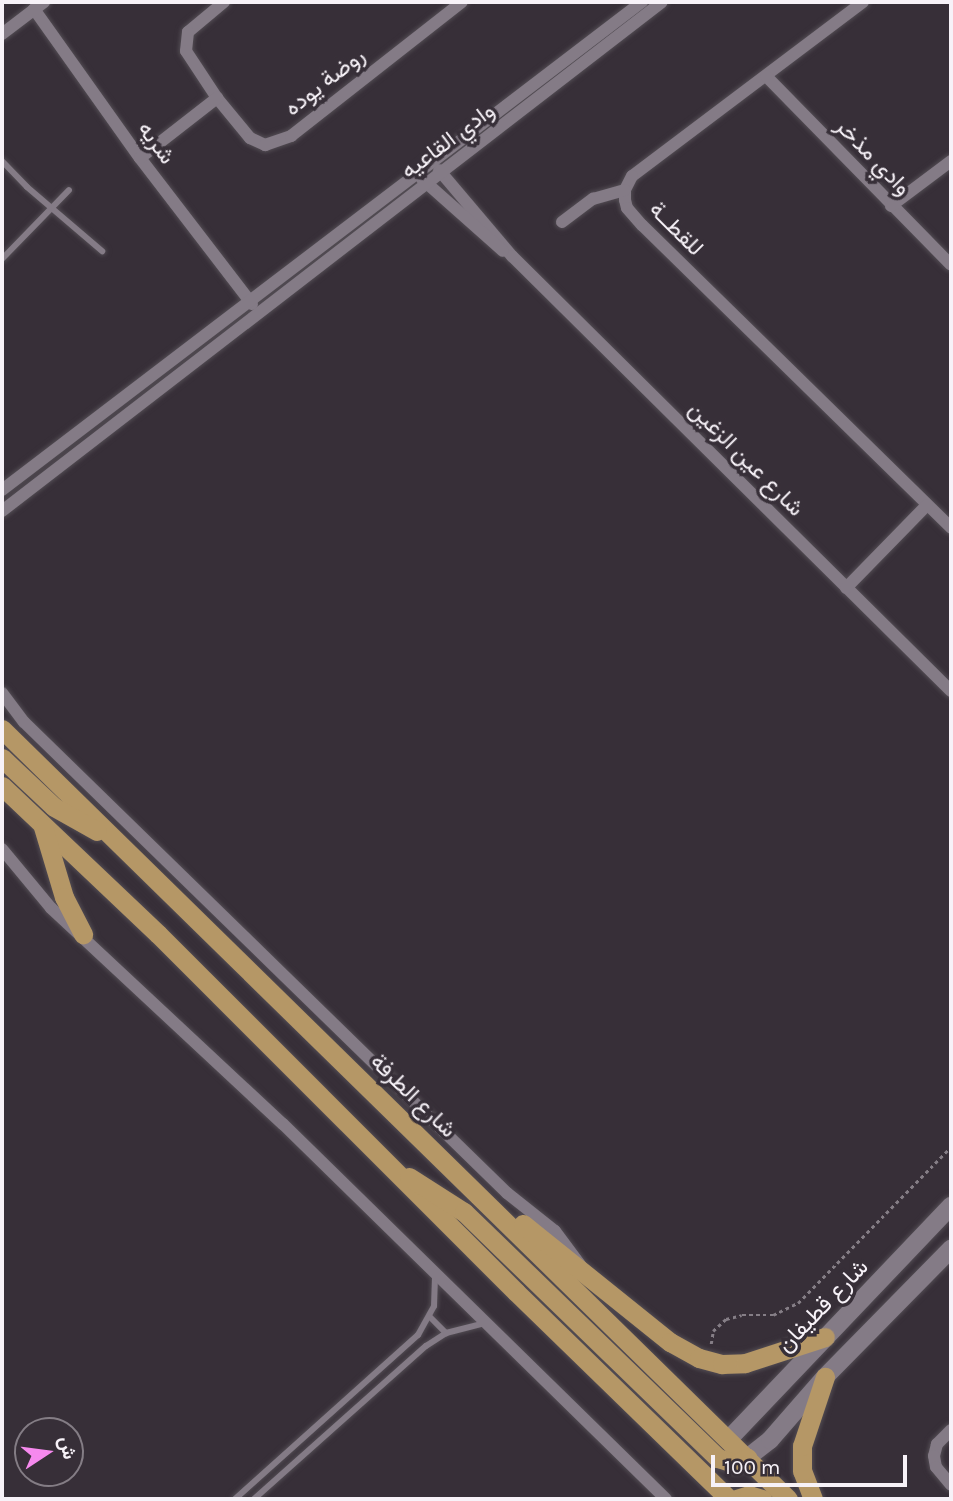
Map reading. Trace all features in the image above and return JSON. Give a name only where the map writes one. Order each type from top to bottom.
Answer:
[{"type":"main road","name":"شارع الطرفة","points":[[5,730],[788,1499]]},
{"type":"main road","points":[[2,758],[54,807],[116,841]]},
{"type":"main road","points":[[2,786],[158,934],[391,1168],[723,1493]]},
{"type":"main road","points":[[43,827],[64,897],[83,934]]},
{"type":"main road","points":[[391,1168],[428,1186],[464,1212],[716,1456],[732,1464],[747,1458]]},
{"type":"main road","points":[[483,1198],[583,1269],[670,1342],[687,1353],[713,1363],[736,1364],[759,1360],[825,1337]]},
{"type":"main road","points":[[813,1499],[802,1471],[802,1446],[825,1377]]},
{"type":"main road","points":[[723,1493],[713,1466],[716,1456],[729,1439]]},
{"type":"main road","points":[[736,1499],[749,1495],[762,1499]]},
{"type":"street","name":"روضة يوده","points":[[224,2],[191,28],[186,38],[188,57],[217,98],[257,143],[282,141],[462,2]]},
{"type":"street","name":"وادي القاعيه","points":[[2,510],[258,311],[423,179],[434,163],[642,2]]},
{"type":"street","name":"وادي القاعيه","points":[[2,490],[248,299],[423,179],[443,173],[662,2]]},
{"type":"street","name":"للقطــة","points":[[863,2],[632,176],[625,190],[627,208],[951,528]]},
{"type":"street","points":[[2,34],[39,5]]},
{"type":"street","name":"شريه","points":[[39,5],[140,158],[248,299]]},
{"type":"street","name":"وادي مذخر","points":[[766,76],[951,265]]},
{"type":"street","points":[[140,158],[217,98]]},
{"type":"street","points":[[891,206],[951,161]]},
{"type":"street","name":"شارع عين الزغين","points":[[434,163],[512,256],[951,691]]},
{"type":"street","name":"شارع عين الزغين","points":[[423,179],[496,245],[512,256]]},
{"type":"street","points":[[562,222],[593,199],[625,190]]},
{"type":"street","points":[[248,299],[258,311]]},
{"type":"street","points":[[846,588],[927,505]]},
{"type":"street","name":"شارع الطرفة","points":[[2,693],[24,722],[507,1193],[555,1231],[574,1253],[583,1269]]},
{"type":"street","points":[[2,849],[51,908],[83,934],[666,1499]]},
{"type":"street","name":"شارع قطيفان","points":[[729,1439],[951,1206]]},
{"type":"street","points":[[747,1458],[770,1440],[825,1377],[951,1250]]},
{"type":"street","points":[[951,1430],[937,1444],[934,1456],[936,1467],[951,1485]]},
{"type":"lane","points":[[2,161],[26,187],[102,251]]},
{"type":"lane","points":[[2,259],[69,190]]},
{"type":"lane","points":[[235,1499],[418,1335],[430,1317],[436,1295],[434,1272]]},
{"type":"lane","points":[[430,1317],[446,1333]]},
{"type":"lane","points":[[254,1499],[426,1346],[446,1333],[485,1324]]},
{"type":"path","points":[[711,1345],[713,1331],[726,1320],[742,1315],[781,1314],[798,1303],[951,1147]]}]
